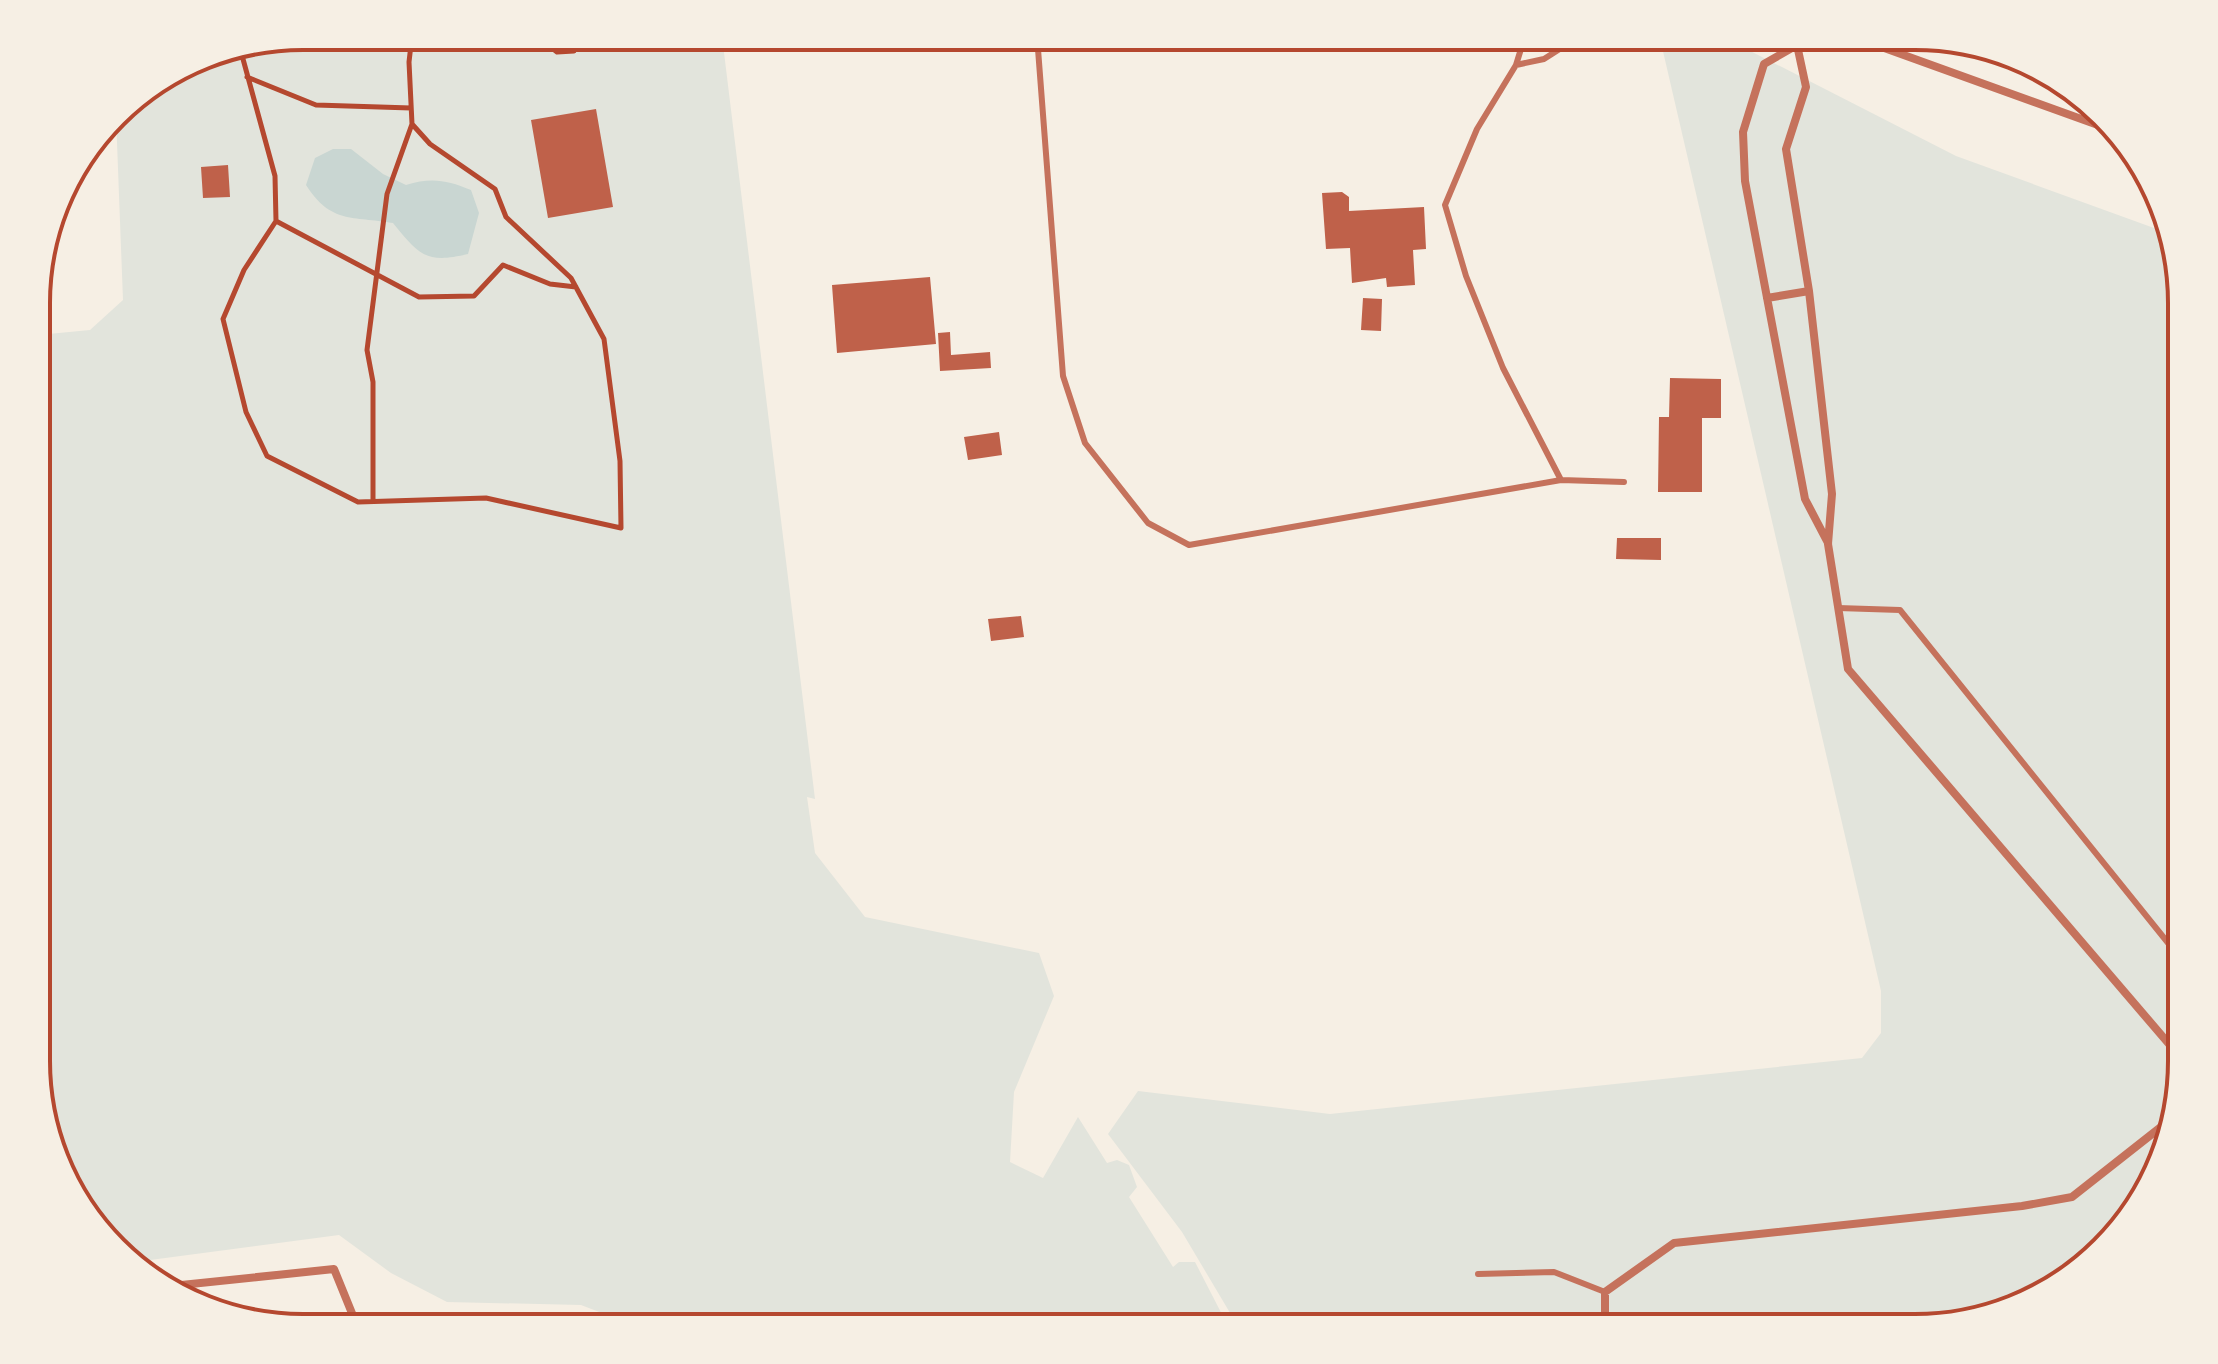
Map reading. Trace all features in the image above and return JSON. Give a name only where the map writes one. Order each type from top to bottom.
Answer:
[{"type":"street","points":[[1784,50],[1764,64],[1743,132],[1745,181],[1805,499],[1828,544]]},
{"type":"street","points":[[1800,50],[1806,87],[1786,149],[1809,291],[1832,494],[1828,544],[1848,669],[2167,1042]]},
{"type":"street","points":[[1890,50],[2093,123]]},
{"type":"street","points":[[1767,298],[1809,291]]},
{"type":"street","points":[[1605,1313],[1605,1292],[1674,1243],[2022,1206],[2072,1197],[2158,1129]]},
{"type":"street","points":[[185,1285],[334,1269],[352,1314]]},
{"type":"lane","points":[[1521,50],[1516,65],[1477,129],[1445,205],[1466,276],[1503,368],[1561,480]]},
{"type":"lane","points":[[1516,65],[1544,59],[1558,50]]},
{"type":"lane","points":[[1038,51],[1063,376],[1085,443],[1148,523],[1189,545],[1561,480],[1624,482]]},
{"type":"lane","points":[[1838,608],[1900,610],[2167,942]]},
{"type":"lane","points":[[1478,1274],[1554,1272],[1605,1292]]},
{"type":"path","points":[[373,501],[373,382],[367,350],[387,194],[412,124],[410,51]]},
{"type":"path","points":[[556,51],[574,51]]},
{"type":"path","points":[[242,58],[275,176],[276,221],[244,270],[223,319],[246,412],[267,456],[358,502],[486,498],[621,528],[620,461],[604,339],[576,287],[506,217],[495,189],[430,144],[412,124]]},
{"type":"path","points":[[246,77],[316,105],[411,108]]},
{"type":"path","points":[[276,221],[419,297],[474,296],[503,265],[550,284],[576,287]]},
{"type":"shaded area","points":[[1663,50],[1749,50],[1956,156],[2157,229],[2167,286],[2167,1078],[2155,1142],[2142,1173],[2116,1215],[2069,1262],[2027,1288],[1965,1309],[1932,1313],[1230,1313],[1182,1232],[1108,1134],[1138,1091],[1330,1114],[1862,1058],[1881,1033],[1881,991]]},
{"type":"shaded area","points":[[286,51],[724,51],[815,799],[807,797],[815,853],[865,917],[1039,953],[1054,996],[1014,1092],[1010,1162],[1043,1178],[1078,1117],[1107,1163],[1117,1160],[1129,1165],[1137,1187],[1129,1197],[1173,1267],[1179,1262],[1195,1262],[1221,1313],[604,1314],[581,1305],[447,1302],[391,1273],[339,1235],[148,1260],[136,1251],[102,1215],[76,1173],[55,1111],[50,1061],[50,334],[90,330],[123,300],[117,132],[149,102],[206,69],[253,55]]},
{"type":"shaded area","points":[[333,149],[351,149],[383,174],[406,185],[439,181],[471,190],[479,213],[468,254],[442,258],[424,254],[393,223],[344,216],[324,206],[306,185],[315,158]]},
{"type":"building","points":[[596,109],[613,207],[548,218],[531,120]]},
{"type":"building","points":[[228,165],[230,197],[203,198],[201,167]]},
{"type":"building","points":[[1342,192],[1349,197],[1349,211],[1424,207],[1426,249],[1413,250],[1415,285],[1387,287],[1386,278],[1352,283],[1350,248],[1326,249],[1322,193]]},
{"type":"building","points":[[930,277],[936,344],[837,353],[832,285]]},
{"type":"building","points":[[1363,298],[1382,299],[1381,331],[1361,330]]},
{"type":"building","points":[[950,332],[951,355],[990,352],[991,368],[940,371],[938,333]]},
{"type":"building","points":[[1670,378],[1721,379],[1721,418],[1702,418],[1702,492],[1658,492],[1659,417],[1669,417]]},
{"type":"building","points":[[999,432],[1002,455],[968,460],[964,437]]},
{"type":"building","points":[[1617,538],[1661,538],[1661,560],[1616,559]]},
{"type":"building","points":[[1021,616],[1024,637],[991,641],[988,619]]}]
